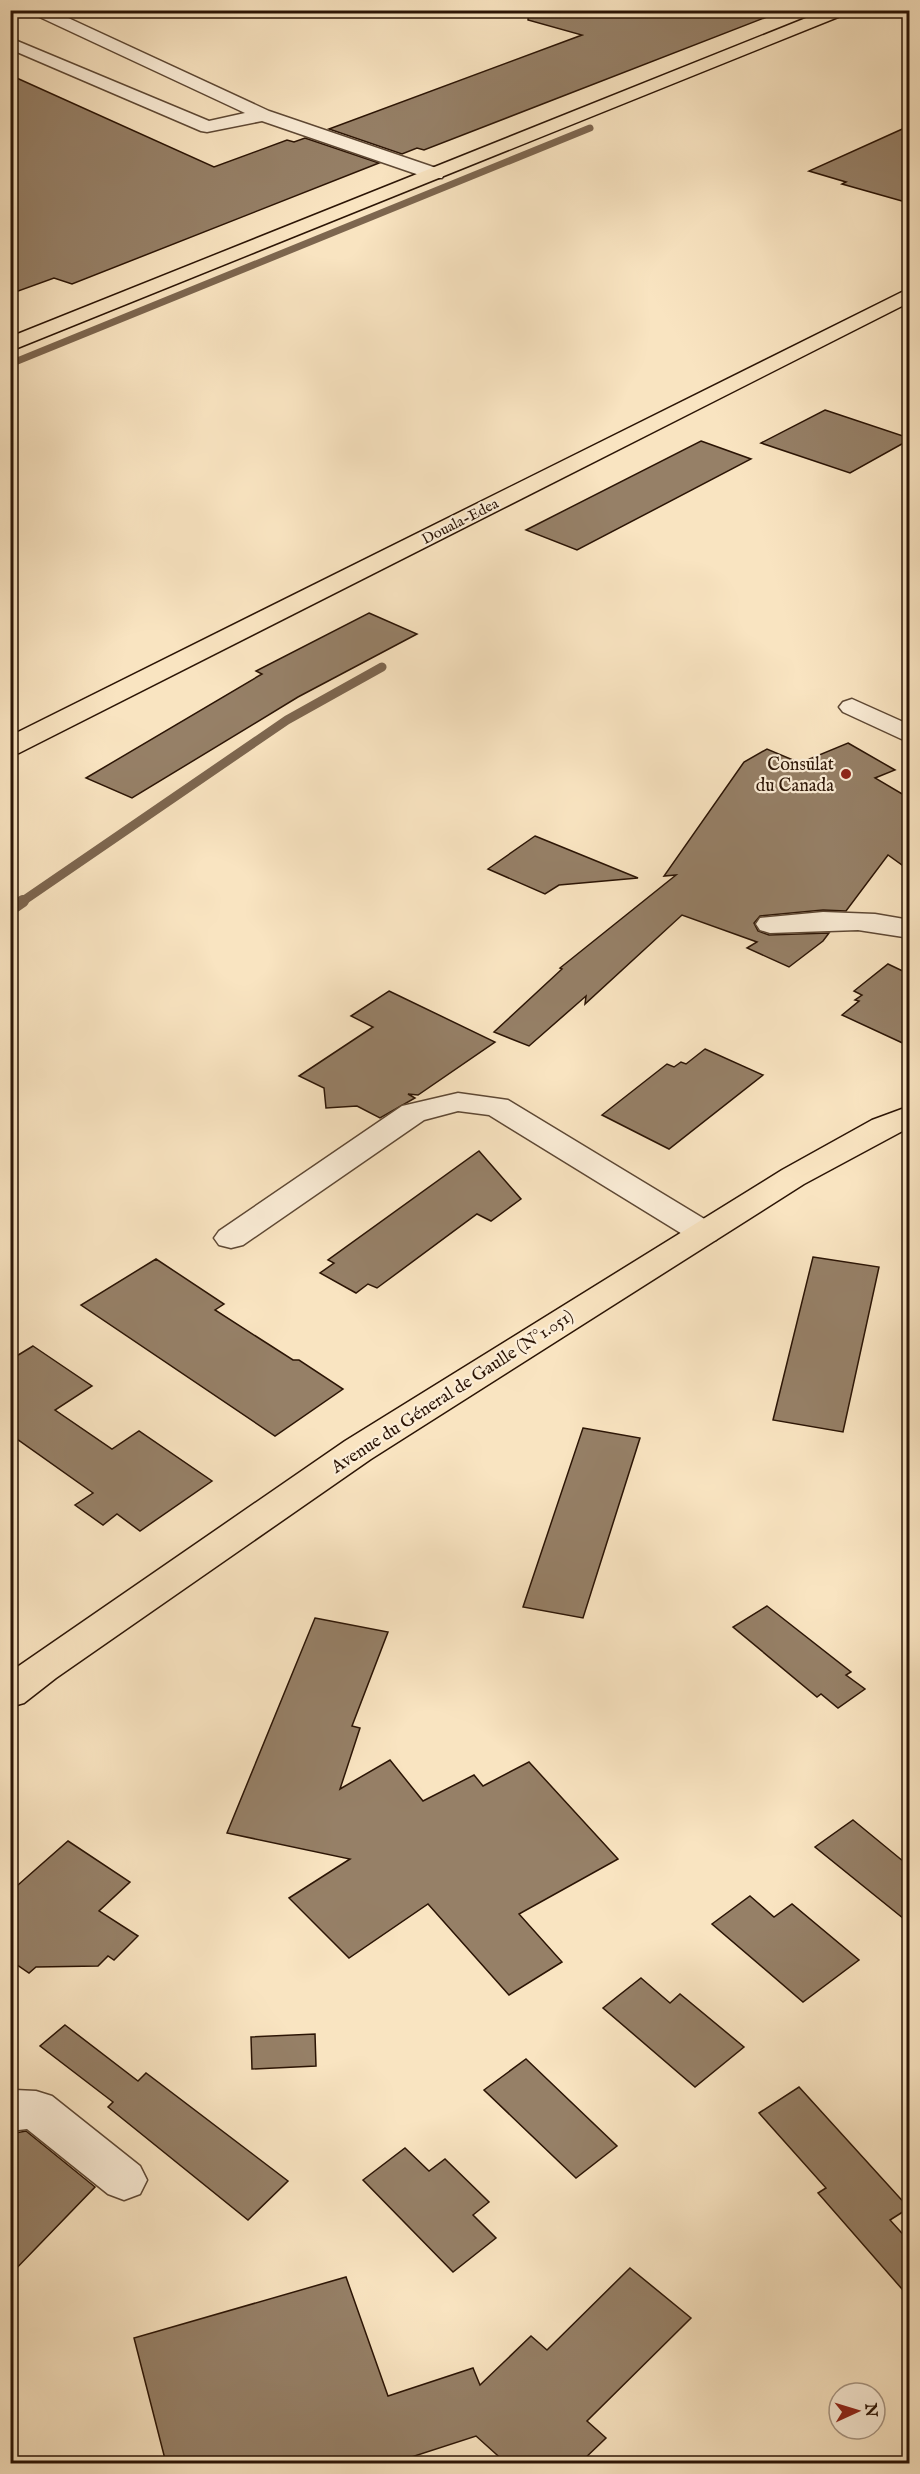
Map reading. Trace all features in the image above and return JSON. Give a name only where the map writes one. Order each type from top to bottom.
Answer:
[{"type":"main road","points":[[10,345],[842,10]]},
{"type":"main road","name":"Douala-Edea","points":[[10,747],[909,294]]},
{"type":"main road","name":"Avenue du Géneral de Gaulle (N°1.051)","points":[[10,1693],[42,1668],[358,1450],[793,1177],[909,1114]]},
{"type":"street","points":[[37,10],[263,115],[435,174]]},
{"type":"street","points":[[10,43],[207,127],[263,115]]},
{"type":"street","points":[[852,707],[909,735]]},
{"type":"street","points":[[770,924],[852,920],[888,923],[909,929]]},
{"type":"street","points":[[231,1238],[413,1113],[458,1102],[497,1107],[704,1233]]},
{"type":"street","points":[[10,2112],[15,2109],[36,2110],[124,2180]]},
{"type":"building","points":[[529,10],[777,10],[777,13],[424,150],[417,148],[402,154],[329,129],[582,35],[528,20]]},
{"type":"building","points":[[10,75],[214,167],[287,140],[294,142],[305,138],[379,163],[72,284],[54,278],[10,294]]},
{"type":"building","points":[[909,126],[909,203],[842,184],[846,182],[809,171]]},
{"type":"building","points":[[825,410],[909,438],[909,440],[850,473],[761,443]]},
{"type":"building","points":[[701,441],[751,459],[577,550],[526,530]]},
{"type":"building","points":[[369,613],[417,634],[298,697],[132,798],[86,778],[262,674],[256,671]]},
{"type":"building","points":[[848,743],[895,770],[875,778],[909,798],[909,870],[888,855],[846,911],[823,910],[760,916],[754,923],[758,931],[769,935],[829,933],[823,941],[789,967],[747,948],[757,942],[682,915],[585,1004],[586,996],[529,1046],[494,1032],[562,969],[560,968],[676,875],[664,876],[744,762],[767,749],[800,763]]},
{"type":"building","points":[[535,836],[638,878],[559,885],[545,894],[488,869]]},
{"type":"building","points":[[888,964],[909,974],[909,1046],[842,1015],[859,1001],[855,1000],[862,995],[854,991]]},
{"type":"building","points":[[389,991],[495,1042],[418,1095],[408,1094],[415,1098],[380,1118],[357,1106],[326,1108],[324,1088],[299,1076],[373,1027],[351,1016]]},
{"type":"building","points":[[705,1049],[763,1075],[669,1149],[602,1115],[667,1064],[674,1067],[681,1062],[686,1064]]},
{"type":"building","points":[[479,1151],[521,1199],[491,1221],[477,1214],[377,1288],[368,1284],[356,1293],[320,1273],[334,1263],[328,1260]]},
{"type":"building","points":[[813,1257],[879,1267],[843,1432],[773,1420]]},
{"type":"building","points":[[156,1259],[224,1304],[215,1310],[343,1389],[275,1436],[81,1305]]},
{"type":"building","points":[[33,1346],[92,1386],[55,1410],[112,1449],[139,1431],[212,1481],[140,1531],[117,1514],[103,1525],[75,1505],[93,1493],[10,1434],[10,1360]]},
{"type":"building","points":[[583,1428],[640,1438],[583,1618],[523,1607]]},
{"type":"building","points":[[767,1606],[851,1672],[846,1675],[865,1689],[838,1708],[821,1694],[817,1697],[733,1627]]},
{"type":"building","points":[[315,1618],[388,1632],[352,1726],[360,1728],[340,1789],[390,1760],[423,1801],[474,1775],[483,1786],[529,1762],[618,1859],[519,1914],[562,1962],[509,1995],[428,1904],[349,1958],[289,1898],[350,1859],[227,1833]]},
{"type":"building","points":[[853,1820],[909,1866],[909,1923],[815,1847]]},
{"type":"building","points":[[68,1841],[130,1882],[99,1911],[138,1936],[114,1960],[108,1956],[98,1966],[36,1967],[29,1973],[10,1960],[10,1892]]},
{"type":"building","points":[[750,1896],[774,1917],[792,1904],[859,1960],[803,2002],[712,1924]]},
{"type":"building","points":[[641,1978],[670,2003],[680,1994],[744,2047],[695,2087],[603,2008]]},
{"type":"building","points":[[65,2025],[138,2081],[146,2073],[288,2181],[248,2220],[108,2107],[113,2102],[40,2046]]},
{"type":"building","points":[[315,2034],[316,2066],[252,2069],[251,2037]]},
{"type":"building","points":[[526,2059],[617,2146],[576,2178],[484,2090]]},
{"type":"building","points":[[799,2087],[909,2208],[890,2220],[909,2241],[909,2297],[818,2193],[826,2188],[759,2113]]},
{"type":"building","points":[[26,2131],[95,2187],[10,2275],[10,2134]]},
{"type":"building","points":[[405,2148],[429,2171],[445,2159],[489,2202],[473,2215],[496,2238],[453,2272],[363,2180]]},
{"type":"building","points":[[630,2268],[691,2318],[587,2421],[606,2438],[580,2463],[506,2463],[476,2436],[393,2463],[166,2463],[134,2338],[346,2277],[388,2396],[473,2368],[480,2385],[531,2336],[547,2350]]},
{"type":"waterway","points":[[10,364],[590,128]]},
{"type":"waterway","points":[[20,903],[287,720],[382,667]]},
{"type":"waterway","points":[[10,910],[23,901]]},
{"type":"place","name":"Consulat du Canada","points":[[846,774]]}]
